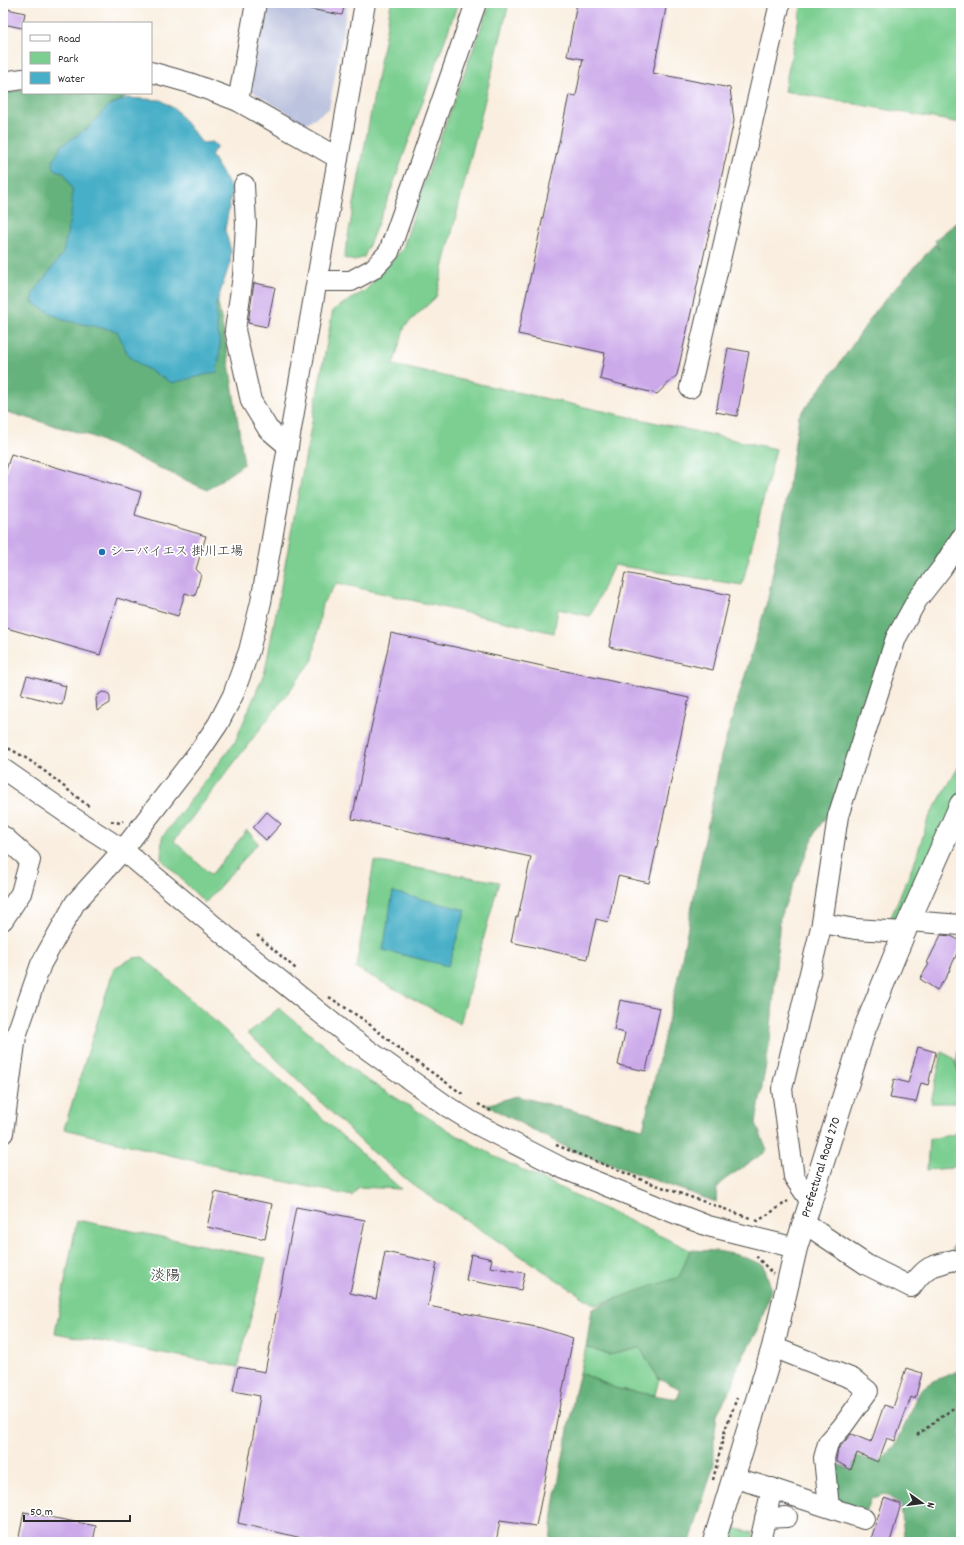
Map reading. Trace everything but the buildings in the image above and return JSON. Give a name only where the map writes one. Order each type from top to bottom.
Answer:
[{"type":"main road","name":"Prefectural Road 270","points":[[714,1542],[735,1478],[773,1347],[796,1248],[865,1028],[906,927],[961,804]]},
{"type":"street","points":[[238,101],[256,3]]},
{"type":"street","points":[[3,1133],[16,1036],[41,964],[75,903],[123,850],[218,724],[233,695],[249,651],[261,602],[365,3]]},
{"type":"street","points":[[317,281],[351,281],[373,269],[389,252],[476,3]]},
{"type":"street","points":[[690,388],[780,3]]},
{"type":"street","points":[[152,72],[190,83],[238,101],[338,158]]},
{"type":"street","points":[[3,82],[22,79]]},
{"type":"street","points":[[244,184],[246,224],[243,276],[235,330],[251,402],[268,429],[288,446]]},
{"type":"street","points":[[811,1202],[794,1177],[782,1089],[822,923],[838,816],[896,638],[916,600],[942,568],[961,538]]},
{"type":"street","points":[[3,769],[123,850],[350,1037],[448,1107],[474,1123],[562,1168],[651,1204],[708,1226],[796,1248]]},
{"type":"street","points":[[3,836],[30,860],[21,893],[3,920]]},
{"type":"street","points":[[822,923],[855,929],[961,925]]},
{"type":"street","points":[[804,1223],[867,1265],[911,1287],[920,1275],[930,1268],[953,1260],[961,1262]]},
{"type":"street","points":[[773,1347],[853,1379],[868,1391],[842,1427],[828,1443],[824,1458],[829,1507]]},
{"type":"street","points":[[735,1478],[772,1488],[864,1519]]},
{"type":"street","points":[[760,1542],[772,1488]]},
{"type":"street","points":[[765,1518],[787,1517]]},
{"type":"path","points":[[3,746],[17,752],[90,807]]},
{"type":"path","points":[[106,819],[120,823],[126,820]]},
{"type":"path","points":[[257,935],[300,972]]},
{"type":"path","points":[[328,996],[364,1020],[407,1055],[469,1099]]},
{"type":"path","points":[[476,1103],[496,1114]]},
{"type":"path","points":[[555,1144],[645,1181],[758,1220],[788,1201]]},
{"type":"path","points":[[748,1254],[756,1256],[773,1275]]},
{"type":"path","points":[[712,1482],[726,1430],[739,1393]]},
{"type":"path","points":[[917,1436],[955,1407],[961,1407]]},
{"type":"shaded area","points":[[264,3],[348,3],[329,109],[305,124],[249,89]]},
{"type":"green space","points":[[391,3],[458,3],[389,196],[364,257],[354,261],[344,258]]},
{"type":"green space","points":[[490,3],[509,3],[436,297],[405,326],[393,365],[776,449],[742,585],[614,565],[590,616],[558,609],[554,633],[337,583],[322,604],[313,660],[174,841],[211,875],[247,830],[258,843],[205,903],[161,859],[162,837],[235,742],[265,671],[333,310],[366,290],[403,248],[424,183]]},
{"type":"green space","points":[[802,3],[961,3],[961,123],[784,91]]},
{"type":"green space","points":[[22,90],[22,94],[129,94],[102,114],[210,262],[227,349],[244,464],[207,490],[91,436],[3,411],[3,92]]},
{"type":"green space","points":[[961,219],[961,515],[940,562],[911,610],[840,797],[816,831],[780,917],[770,1040],[756,1123],[767,1151],[724,1180],[717,1188],[716,1202],[573,1151],[486,1105],[517,1096],[643,1129],[679,973],[721,756],[768,598],[787,497],[799,416],[840,363],[877,309],[935,244],[939,250],[935,240]]},
{"type":"green space","points":[[961,763],[961,794],[898,932],[885,931],[915,861],[928,819]]},
{"type":"green space","points":[[374,861],[499,882],[460,1024],[356,968]]},
{"type":"green space","points":[[143,957],[401,1189],[358,1187],[352,1196],[231,1170],[64,1129],[114,968],[133,958]]},
{"type":"green space","points":[[279,1008],[359,1075],[458,1136],[502,1160],[690,1250],[680,1279],[595,1305],[416,1187],[368,1148],[265,1048],[247,1034]]},
{"type":"green space","points":[[961,1037],[961,1079],[959,1090],[961,1084],[961,1156],[956,1166],[951,1168],[927,1170],[929,1139],[956,1134],[959,1120],[957,1103],[931,1103],[942,1052],[953,1058],[960,1076],[956,1062]]},
{"type":"green space","points":[[961,1169],[961,1258],[950,1256],[957,1235],[959,1172]]},
{"type":"green space","points":[[77,1220],[266,1258],[238,1367],[55,1333]]},
{"type":"green space","points":[[690,1250],[717,1251],[738,1255],[764,1265],[771,1289],[758,1330],[737,1367],[733,1385],[717,1414],[714,1440],[714,1464],[690,1542],[550,1542],[554,1506],[575,1391],[580,1373],[618,1389],[677,1399],[681,1389],[659,1379],[640,1348],[609,1355],[586,1347],[592,1309],[620,1297],[679,1277]]},
{"type":"green space","points":[[586,1347],[609,1355],[640,1348],[659,1379],[655,1395],[618,1389],[580,1373]]},
{"type":"green space","points":[[961,1370],[961,1542],[901,1542],[904,1537],[901,1504],[884,1494],[871,1499],[867,1510],[832,1505],[821,1457],[851,1470],[857,1456],[878,1462],[895,1447],[921,1389],[933,1381]]},
{"type":"green space","points":[[731,1527],[753,1533],[753,1542],[726,1542]]},
{"type":"water","points":[[127,98],[161,100],[176,110],[202,143],[213,142],[217,146],[211,155],[232,189],[225,230],[231,251],[230,263],[216,305],[217,328],[220,344],[217,372],[172,383],[142,366],[128,355],[117,331],[63,320],[33,303],[33,294],[63,253],[72,208],[72,189],[65,174],[54,169],[53,161],[62,145],[88,128],[108,106]]},
{"type":"water","points":[[393,892],[466,910],[448,966],[383,950]]},
{"type":"place","name":"シーバイエス 掛川工場","points":[[102,552]]},
{"type":"district","name":"淡陽","points":[[165,1277]]}]
